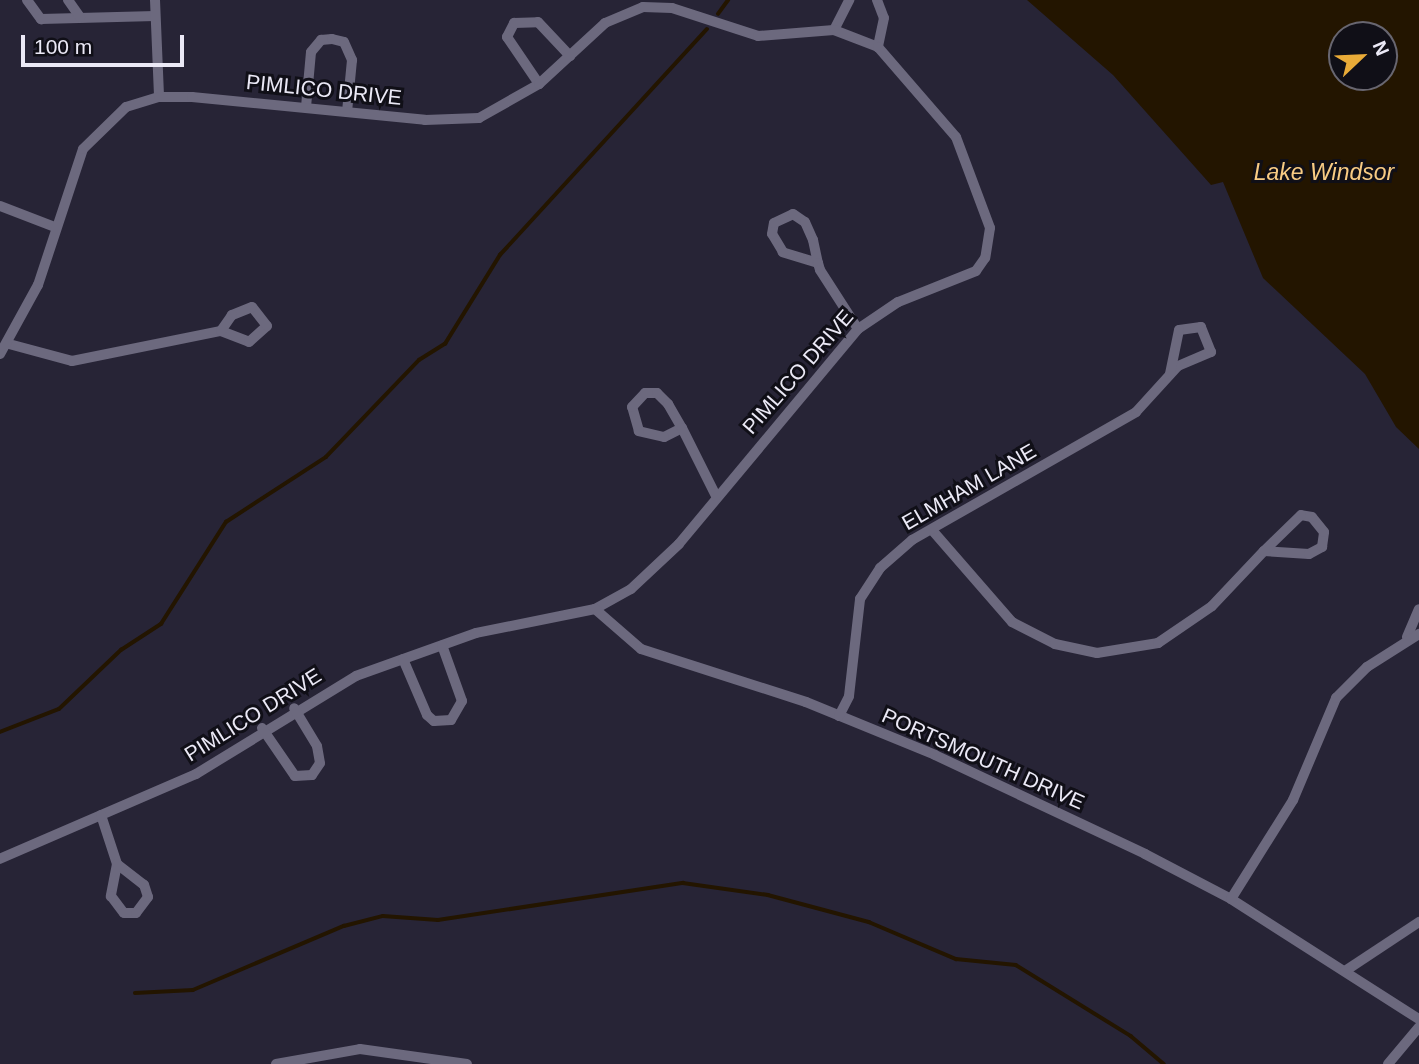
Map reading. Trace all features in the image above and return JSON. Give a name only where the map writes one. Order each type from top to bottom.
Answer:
[{"type":"street","points":[[27,0],[41,19],[155,16]]},
{"type":"street","points":[[68,0],[80,17]]},
{"type":"street","points":[[155,0],[159,97]]},
{"type":"street","points":[[834,30],[849,0]]},
{"type":"street","points":[[877,0],[884,18],[878,47]]},
{"type":"street","name":"PIMLICO DRIVE","points":[[0,354],[9,344],[38,285],[67,182],[93,134],[125,107],[159,97],[347,112],[479,118],[538,84],[605,23],[643,6],[672,8],[758,36],[834,30],[878,47],[956,137],[977,180],[990,244],[975,271],[898,302],[858,329],[716,496],[631,589],[594,609],[442,645],[403,659],[295,708],[196,774],[0,859]]},
{"type":"street","points":[[538,84],[507,37],[514,23],[538,22],[570,56]]},
{"type":"street","points":[[306,107],[311,52],[321,40],[332,39],[344,42],[352,60],[347,112]]},
{"type":"street","points":[[0,206],[11,216],[55,227]]},
{"type":"street","points":[[818,263],[783,252],[772,234],[774,223],[793,214],[804,222],[818,263],[858,329]]},
{"type":"street","points":[[0,220],[11,216]]},
{"type":"street","points":[[9,344],[72,360],[221,331],[249,342],[267,326],[252,307],[232,315],[221,331]]},
{"type":"street","name":"ELMHAM LANE","points":[[839,716],[849,696],[854,627],[867,584],[894,555],[932,530],[1136,412],[1170,374],[1211,352],[1201,327],[1179,330],[1170,374]]},
{"type":"street","points":[[682,428],[664,436],[639,431],[632,407],[645,393],[657,393],[682,428],[716,496]]},
{"type":"street","points":[[932,530],[1012,622],[1055,644],[1097,653],[1158,643],[1188,625],[1264,551],[1301,515],[1312,517],[1324,532],[1322,547],[1309,554],[1264,551]]},
{"type":"street","name":"PORTSMOUTH DRIVE","points":[[594,609],[641,649],[839,716],[935,755],[1231,899],[1419,1019]]},
{"type":"street","points":[[1231,899],[1293,800],[1336,698],[1407,637],[1419,609]]},
{"type":"street","points":[[1407,637],[1419,634]]},
{"type":"street","points":[[403,659],[427,715],[434,721],[451,720],[462,701],[442,645]]},
{"type":"street","points":[[262,728],[295,776],[312,775],[320,762],[317,746],[295,708]]},
{"type":"street","points":[[102,815],[117,864],[111,897],[124,914],[136,913],[148,897],[144,885],[117,864]]},
{"type":"street","points":[[1345,971],[1419,922]]},
{"type":"street","points":[[1388,1064],[1398,1060],[1419,1027]]},
{"type":"street","points":[[276,1064],[360,1049],[467,1064]]},
{"type":"water","name":"Lake Windsor","points":[[1027,0],[1419,0],[1419,449],[1396,427],[1365,374],[1263,278],[1223,182],[1211,185],[1113,75]]},
{"type":"waterway","points":[[718,14],[728,0]]},
{"type":"waterway","points":[[0,732],[59,709],[121,650],[161,624],[226,522],[326,457],[419,360],[445,344],[500,255],[707,29]]},
{"type":"waterway","points":[[135,993],[193,990],[344,926],[383,916],[438,920],[683,883],[768,895],[869,922],[956,959],[1016,965],[1131,1036],[1164,1064]]}]
